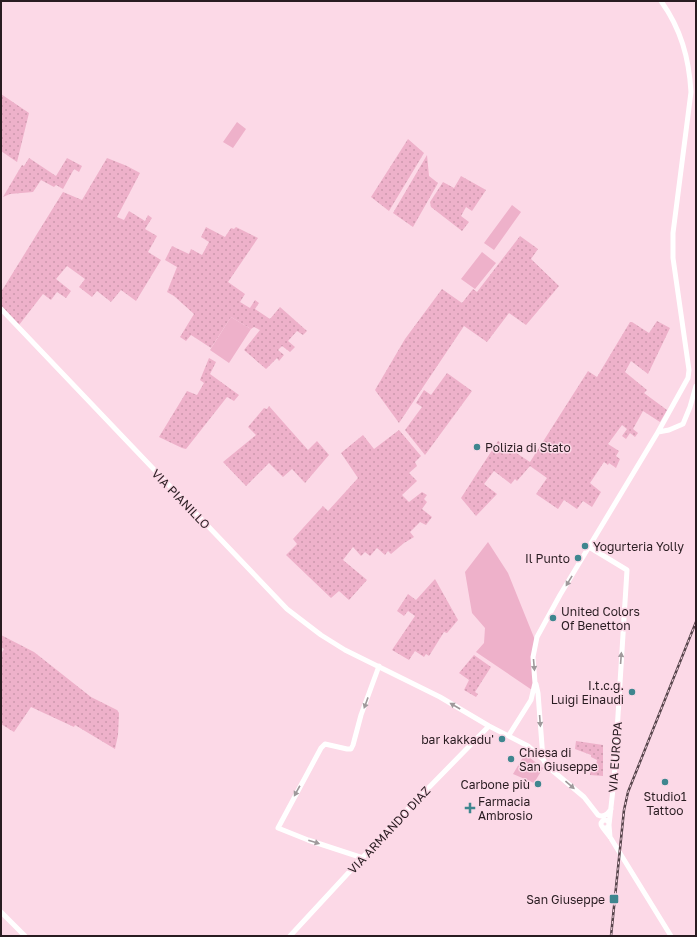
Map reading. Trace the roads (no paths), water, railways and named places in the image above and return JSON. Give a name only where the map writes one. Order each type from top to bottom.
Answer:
[{"type":"street","points":[[543,759],[538,693],[535,683],[533,657],[537,637],[658,432],[688,375],[684,330],[676,287],[673,258],[673,233],[691,92],[690,70],[680,36],[671,15],[661,1]]},
{"type":"street","name":"VIA PIANILLO","points":[[1,309],[287,609],[320,635],[345,650],[440,697],[489,726],[528,746],[543,759],[547,766],[584,797],[590,805]]},
{"type":"street","points":[[658,432],[669,430],[683,424],[696,386]]},
{"type":"street","name":"VIA EUROPA","points":[[589,547],[627,570],[609,824],[610,837]]},
{"type":"street","points":[[363,858],[308,840],[278,828],[320,748],[325,744],[350,749],[353,745],[379,666]]},
{"type":"street","points":[[509,735],[531,700],[535,683]]},
{"type":"street","name":"VIA ARMANDO DIAZ","points":[[290,936],[401,816],[489,726]]},
{"type":"street","points":[[590,805],[600,816],[607,814],[611,809]]},
{"type":"street","points":[[590,805],[671,936]]},
{"type":"street","points":[[602,826],[607,828],[609,824]]},
{"type":"street","points":[[1,912],[25,936]]},
{"type":"railway","points":[[611,936],[624,810],[628,792],[696,622]]},
{"type":"place","name":"Polizia di Stato","points":[[477,447]]},
{"type":"place","name":"Yogurteria Yolly","points":[[585,546]]},
{"type":"place","name":"Il Punto","points":[[578,558]]},
{"type":"place","name":"United Colors Of Benetton","points":[[553,618]]},
{"type":"place","name":"I.t.c.g. Luigi Einaudi","points":[[632,692]]},
{"type":"place","name":"bar kakkadu'","points":[[502,739]]},
{"type":"place","name":"Chiesa di San Giuseppe","points":[[511,759]]},
{"type":"place","name":"Studio1 Tattoo","points":[[665,782]]},
{"type":"place","name":"Carbone più","points":[[538,784]]},
{"type":"place","name":"Farmacia Ambrosio","points":[[470,808]]},
{"type":"place","name":"San Giuseppe","points":[[614,899]]}]
